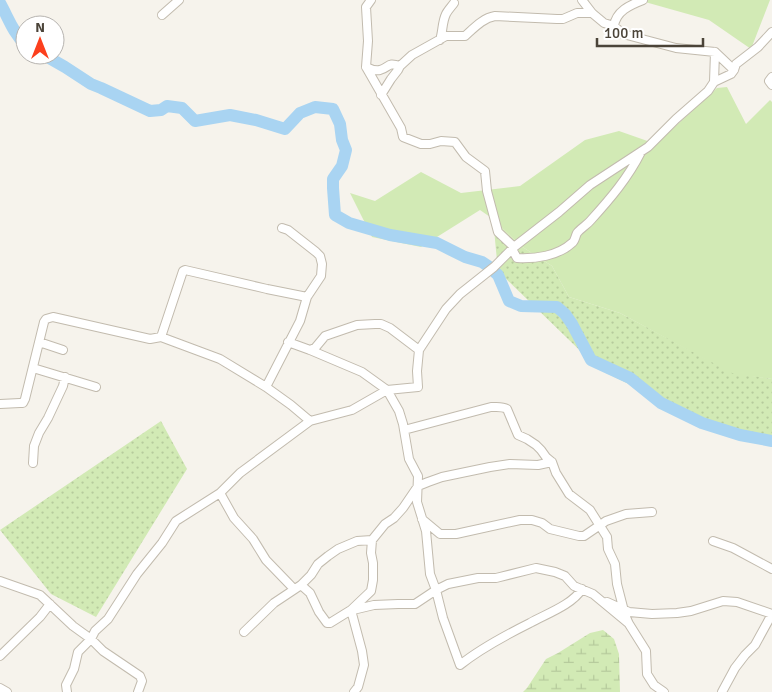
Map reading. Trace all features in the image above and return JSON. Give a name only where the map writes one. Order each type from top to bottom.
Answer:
[{"type":"street","points":[[162,15],[179,0]]},
{"type":"street","points":[[371,0],[366,4],[368,41],[366,68],[400,128],[403,137],[420,144],[442,141],[455,142],[466,157],[485,171],[487,192],[498,232],[513,248],[517,258],[525,259],[548,255],[573,242],[577,234],[618,190],[641,152]]},
{"type":"street","points":[[582,0],[592,14],[606,24],[614,26],[623,34],[676,48],[715,52],[734,70]]},
{"type":"street","points":[[614,26],[617,15],[631,5],[643,0]]},
{"type":"street","points":[[440,40],[446,14],[455,1]]},
{"type":"street","points":[[381,95],[400,66],[412,55],[446,36],[465,36],[485,19],[495,16],[557,19],[577,13],[592,14]]},
{"type":"street","points":[[67,692],[66,685],[74,669],[78,652],[115,611],[137,574],[176,522],[220,493],[240,473],[310,421],[352,410],[387,390],[418,387],[419,350],[446,309],[455,299],[513,248],[590,185],[648,147],[708,91],[714,82],[731,74],[736,64],[758,47],[772,32]]},
{"type":"street","points":[[714,82],[715,52]]},
{"type":"street","points":[[366,68],[380,70],[392,64],[400,66]]},
{"type":"street","points":[[772,77],[769,81],[772,85]]},
{"type":"street","points":[[266,387],[300,321],[307,296],[321,276],[322,264],[316,252],[291,232],[282,228]]},
{"type":"street","points":[[161,337],[180,279],[185,270],[307,296]]},
{"type":"street","points":[[0,404],[16,404],[25,400],[44,322],[46,319],[53,317],[150,339],[161,337],[220,359],[292,404],[310,421]]},
{"type":"street","points":[[310,350],[325,336],[357,325],[375,324],[390,328],[419,350]]},
{"type":"street","points":[[39,342],[63,350]]},
{"type":"street","points":[[288,342],[362,372],[387,390],[402,419],[409,459],[418,476],[418,502],[428,545],[430,574],[460,665],[471,656],[565,605],[578,595],[582,589]]},
{"type":"street","points":[[33,368],[96,387]]},
{"type":"street","points":[[33,463],[34,446],[63,386],[65,377]]},
{"type":"street","points":[[404,430],[491,407],[503,407],[510,413],[518,435],[536,445],[552,462],[556,473],[569,494],[590,510],[607,537],[608,549],[615,564],[617,584],[624,610],[629,624],[646,651],[647,674],[654,685],[664,692]]},
{"type":"street","points":[[220,493],[234,518],[253,539],[266,560],[298,587],[310,593],[319,612],[327,623],[330,623],[351,610],[371,591],[373,580],[372,540],[385,524],[399,513],[418,486],[442,478],[490,467],[510,464],[538,465],[552,462]]},
{"type":"street","points":[[422,519],[440,534],[456,534],[520,520],[532,520],[550,529],[584,536],[606,520],[626,514],[652,512]]},
{"type":"street","points":[[244,632],[274,603],[298,587],[311,575],[318,564],[338,549],[357,541],[372,540]]},
{"type":"street","points":[[713,541],[733,548],[772,569]]},
{"type":"street","points":[[351,610],[374,605],[414,604],[448,584],[478,578],[496,578],[536,568],[565,576],[574,586],[590,592],[629,624]]},
{"type":"street","points":[[0,581],[40,595],[103,651],[140,676],[142,681],[138,692]]},
{"type":"street","points":[[602,601],[629,612],[652,614],[691,611],[723,601],[737,602],[772,614],[755,645],[735,668],[722,692]]},
{"type":"street","points":[[0,656],[40,617],[50,604]]},
{"type":"street","points":[[351,610],[364,665],[358,688],[354,692]]},
{"type":"street","points":[[0,688],[7,692]]},
{"type":"green space","points":[[638,0],[770,0],[751,49],[709,20]]},
{"type":"green space","points":[[727,87],[746,124],[770,100],[772,102],[772,379],[732,374],[620,313],[569,297],[552,266],[521,246],[493,219],[480,210],[421,247],[372,237],[350,193],[375,201],[421,172],[461,193],[520,186],[585,140],[619,131],[656,144],[717,88]]},
{"type":"green space","points":[[493,219],[521,246],[552,266],[569,297],[620,313],[732,373],[772,379],[772,444],[715,426],[600,370],[498,271]]},
{"type":"green space","points":[[161,421],[187,469],[96,617],[51,594],[0,530]]},
{"type":"green space","points":[[603,630],[614,639],[619,654],[620,692],[523,692],[546,659],[590,633]]},
{"type":"waterway","points":[[0,3],[15,31]]},
{"type":"waterway","points":[[62,65],[91,84],[150,111],[161,110],[167,106],[182,108],[195,121],[230,115],[256,120],[285,129],[300,113],[315,107],[333,109],[340,124],[342,140],[346,150],[342,166],[333,179],[335,215],[349,223],[390,235],[437,243],[465,257],[482,262],[498,275],[509,301],[521,306],[557,307],[565,314],[591,360],[630,378],[661,403],[702,423],[740,435],[772,441]]}]
